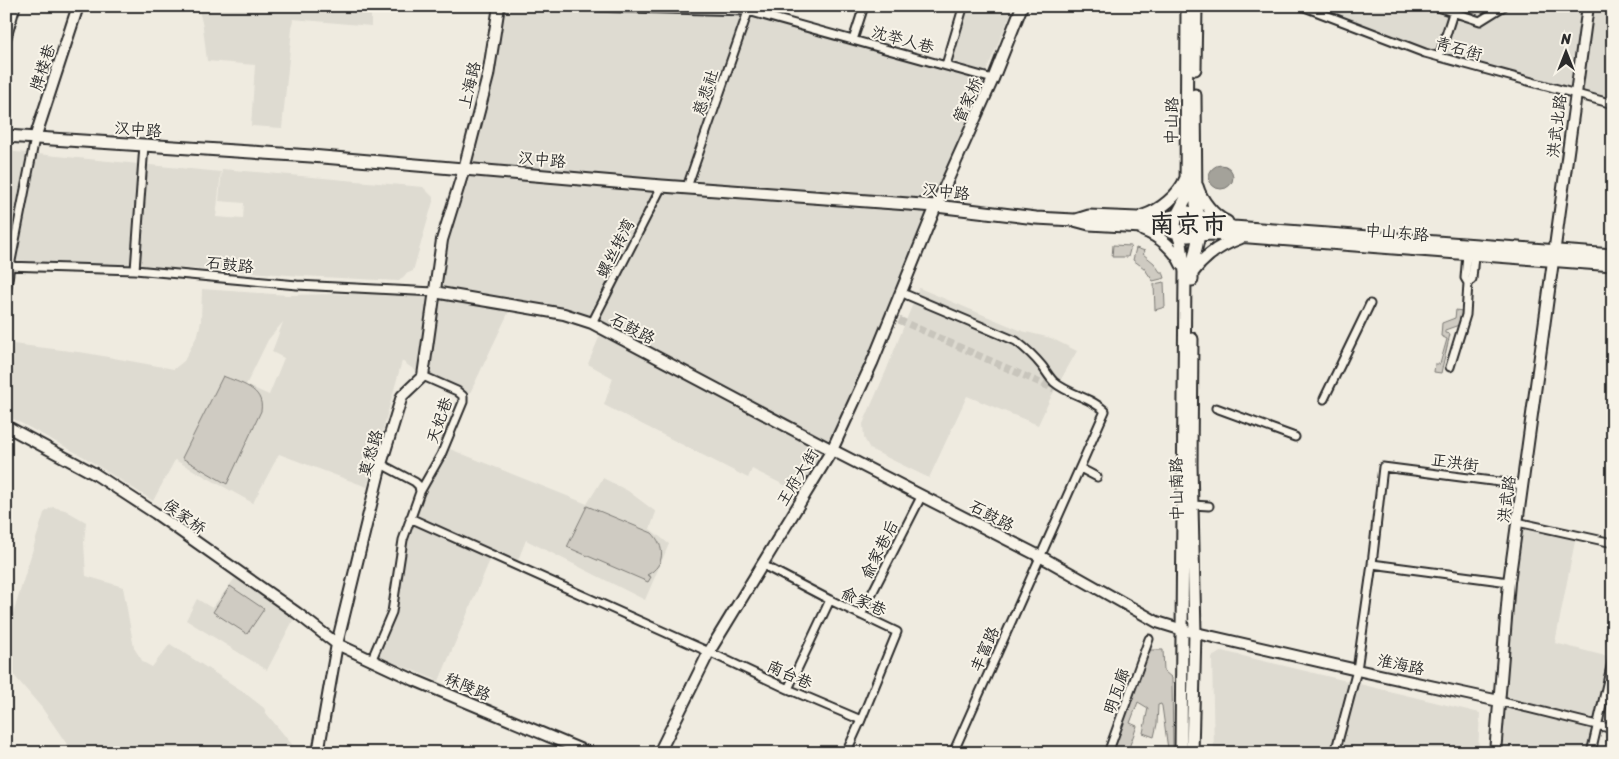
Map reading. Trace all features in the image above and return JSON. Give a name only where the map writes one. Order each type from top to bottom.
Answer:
[{"type":"main road","name":"中山路","points":[[1187,6],[1191,177],[1196,204],[1193,221]]},
{"type":"main road","name":"中山路","points":[[1193,221],[1186,198],[1191,177],[1196,6]]},
{"type":"main road","name":"汉中路","points":[[6,136],[311,156],[662,186],[936,206],[1036,218],[1074,220],[1089,216],[1134,222],[1178,233]]},
{"type":"main road","points":[[1134,222],[1159,209],[1191,177],[1208,207],[1222,220],[1246,232]]},
{"type":"main road","name":"汉中路","points":[[1134,222],[1162,219],[1193,221]]},
{"type":"main road","name":"中山路","points":[[1178,233],[1175,225],[1193,221]]},
{"type":"main road","name":"中山东路","points":[[1193,221],[1224,225],[1246,232],[1470,254],[1613,255]]},
{"type":"main road","name":"中山东路","points":[[1193,221],[1211,234],[1246,232],[1554,256],[1613,266]]},
{"type":"main road","name":"中山东路","points":[[1178,233],[1188,236],[1193,221]]},
{"type":"main road","name":"中山南路","points":[[1181,753],[1183,630],[1182,471],[1188,272],[1193,221]]},
{"type":"main road","points":[[1134,222],[1159,238],[1175,254],[1188,272],[1215,249],[1246,232]]},
{"type":"main road","name":"中山南路","points":[[1178,233],[1188,272],[1195,632],[1192,753]]},
{"type":"street","points":[[6,41],[16,6]]},
{"type":"street","name":"牌楼巷","points":[[35,138],[78,6]]},
{"type":"street","name":"上海路","points":[[464,169],[488,76],[499,6]]},
{"type":"street","name":"沈举人巷","points":[[547,6],[749,9],[993,79]]},
{"type":"street","points":[[854,40],[864,6]]},
{"type":"street","points":[[946,65],[963,8],[970,6]]},
{"type":"street","name":"管家桥","points":[[936,206],[993,79],[1022,6]]},
{"type":"street","name":"青石街","points":[[1302,6],[1426,53],[1613,104]]},
{"type":"street","points":[[1434,6],[1480,21],[1504,6]]},
{"type":"street","name":"洪武北路","points":[[1554,256],[1588,6]]},
{"type":"street","name":"慈悲社","points":[[687,187],[749,9]]},
{"type":"street","points":[[1439,56],[1453,13]]},
{"type":"street","points":[[6,294],[8,266],[35,138]]},
{"type":"street","points":[[135,270],[144,146]]},
{"type":"street","points":[[422,376],[442,240],[464,169]]},
{"type":"street","name":"螺丝转湾","points":[[592,323],[662,186]]},
{"type":"street","name":"王府大街","points":[[659,753],[709,652],[832,450],[894,318],[936,206]]},
{"type":"street","points":[[1450,367],[1463,327],[1468,283],[1465,278],[1470,254]]},
{"type":"street","name":"洪武路","points":[[1495,753],[1509,582],[1554,256]]},
{"type":"street","name":"石鼓路","points":[[8,266],[135,270],[297,286],[434,292],[564,314],[592,323],[832,450],[1040,556],[1156,622],[1183,630]]},
{"type":"street","name":"丰富路","points":[[907,295],[1016,341],[1024,346],[1054,381],[1062,387],[1098,404],[1105,411],[953,753]]},
{"type":"street","points":[[1324,399],[1370,304]]},
{"type":"street","name":"莫愁路","points":[[318,753],[337,644],[381,464],[402,396],[422,376]]},
{"type":"street","name":"天妃巷","points":[[420,492],[441,455],[463,402],[463,396],[457,391],[422,376]]},
{"type":"street","points":[[1216,408],[1295,437]]},
{"type":"street","name":"侯家桥","points":[[6,426],[95,474],[155,513],[297,613],[337,644]]},
{"type":"street","points":[[371,661],[392,612],[403,540],[420,492],[419,486],[415,482],[381,464]]},
{"type":"street","name":"正洪街","points":[[1372,564],[1383,467],[1523,486]]},
{"type":"street","points":[[1080,468],[1097,476]]},
{"type":"street","name":"俞家巷后","points":[[861,614],[922,495]]},
{"type":"street","points":[[1192,505],[1209,506]]},
{"type":"street","name":"南台巷","points":[[410,518],[788,689],[862,720]]},
{"type":"street","points":[[1517,522],[1613,543]]},
{"type":"street","name":"俞家巷","points":[[762,564],[830,600],[897,632],[862,720]]},
{"type":"street","points":[[1335,753],[1357,670],[1372,564],[1509,582]]},
{"type":"street","points":[[788,689],[830,600]]},
{"type":"street","name":"淮海路","points":[[1183,630],[1499,701],[1613,730]]},
{"type":"street","name":"明瓦廊","points":[[1108,753],[1149,639]]},
{"type":"street","name":"秣陵路","points":[[337,644],[371,661],[589,753]]},
{"type":"street","points":[[1591,753],[1613,658]]},
{"type":"street","points":[[846,753],[862,720]]},
{"type":"shaded area","points":[[198,6],[371,6],[371,26],[293,19],[282,128],[251,126],[255,65],[207,61],[203,27]]},
{"type":"shaded area","points":[[499,6],[748,11],[993,79],[872,363],[804,495],[752,469],[748,478],[604,405],[613,378],[588,364],[603,328],[512,305],[470,393],[423,376],[402,361],[367,487],[279,454],[253,503],[175,460],[153,501],[84,457],[6,415],[6,369],[13,344],[86,353],[174,369],[184,361],[198,334],[201,321],[202,289],[288,295],[434,292]],"holes":[[[283,322],[272,352],[284,358],[269,395],[246,385],[268,340]]]},
{"type":"shaded area","points":[[970,6],[1014,6],[986,72],[948,60],[963,8]]},
{"type":"shaded area","points":[[1302,6],[1613,6],[1613,104],[1425,53]]},
{"type":"shaded area","points":[[6,151],[221,172],[216,217],[243,219],[244,203],[219,201],[222,169],[423,187],[434,198],[413,271],[406,274],[399,281],[240,271],[6,260]]},
{"type":"shaded area","points":[[1221,165],[1229,169],[1233,177],[1229,185],[1221,189],[1213,185],[1209,177],[1213,169]]},
{"type":"shaded area","points":[[1113,245],[1131,246],[1128,257],[1112,257]]},
{"type":"shaded area","points":[[1136,248],[1145,251],[1143,254],[1154,263],[1160,272],[1163,272],[1165,278],[1153,281],[1144,268],[1133,260]]},
{"type":"shaded area","points":[[1164,282],[1165,307],[1155,310],[1154,284]]},
{"type":"shaded area","points":[[919,288],[1022,331],[1051,338],[1077,351],[1051,397],[1038,425],[967,396],[929,478],[870,449],[864,438],[863,424]]},
{"type":"shaded area","points":[[1456,310],[1462,311],[1459,325],[1445,330],[1445,333],[1450,334],[1441,373],[1434,372],[1435,364],[1440,364],[1447,339],[1441,336],[1442,323],[1455,318]]},
{"type":"shaded area","points":[[223,376],[250,388],[259,397],[261,403],[261,411],[227,484],[182,458]]},
{"type":"shaded area","points":[[445,447],[587,504],[603,478],[628,491],[656,512],[650,529],[669,544],[645,600],[526,540],[516,565],[492,555],[439,681],[378,656],[388,621],[406,526]]},
{"type":"shaded area","points":[[587,506],[652,533],[659,544],[662,555],[658,566],[647,575],[651,577],[648,582],[567,547]]},
{"type":"shaded area","points":[[53,507],[65,510],[86,522],[84,543],[86,576],[123,587],[134,648],[143,662],[152,667],[170,644],[241,690],[264,708],[299,753],[130,753],[124,748],[122,753],[73,753],[42,708],[6,666],[6,626],[9,627],[44,513]]},
{"type":"shaded area","points":[[1517,522],[1576,536],[1555,643],[1613,658],[1591,753],[1499,753]]},
{"type":"shaded area","points":[[239,573],[297,613],[267,670],[186,620],[197,599],[212,608]]},
{"type":"shaded area","points":[[230,586],[264,609],[247,634],[213,612]]},
{"type":"shaded area","points":[[1150,650],[1163,650],[1164,671],[1172,678],[1173,749],[1168,749],[1161,704],[1158,705],[1154,737],[1143,733],[1148,708],[1138,702],[1130,723],[1137,726],[1127,753],[1112,753]]},
{"type":"shaded area","points":[[1222,651],[1480,713],[1478,753],[1214,753],[1212,657]]},
{"type":"tunnel","points":[[899,320],[1054,389]]},
{"type":"district","name":"南京市","points":[[1188,224]]}]
